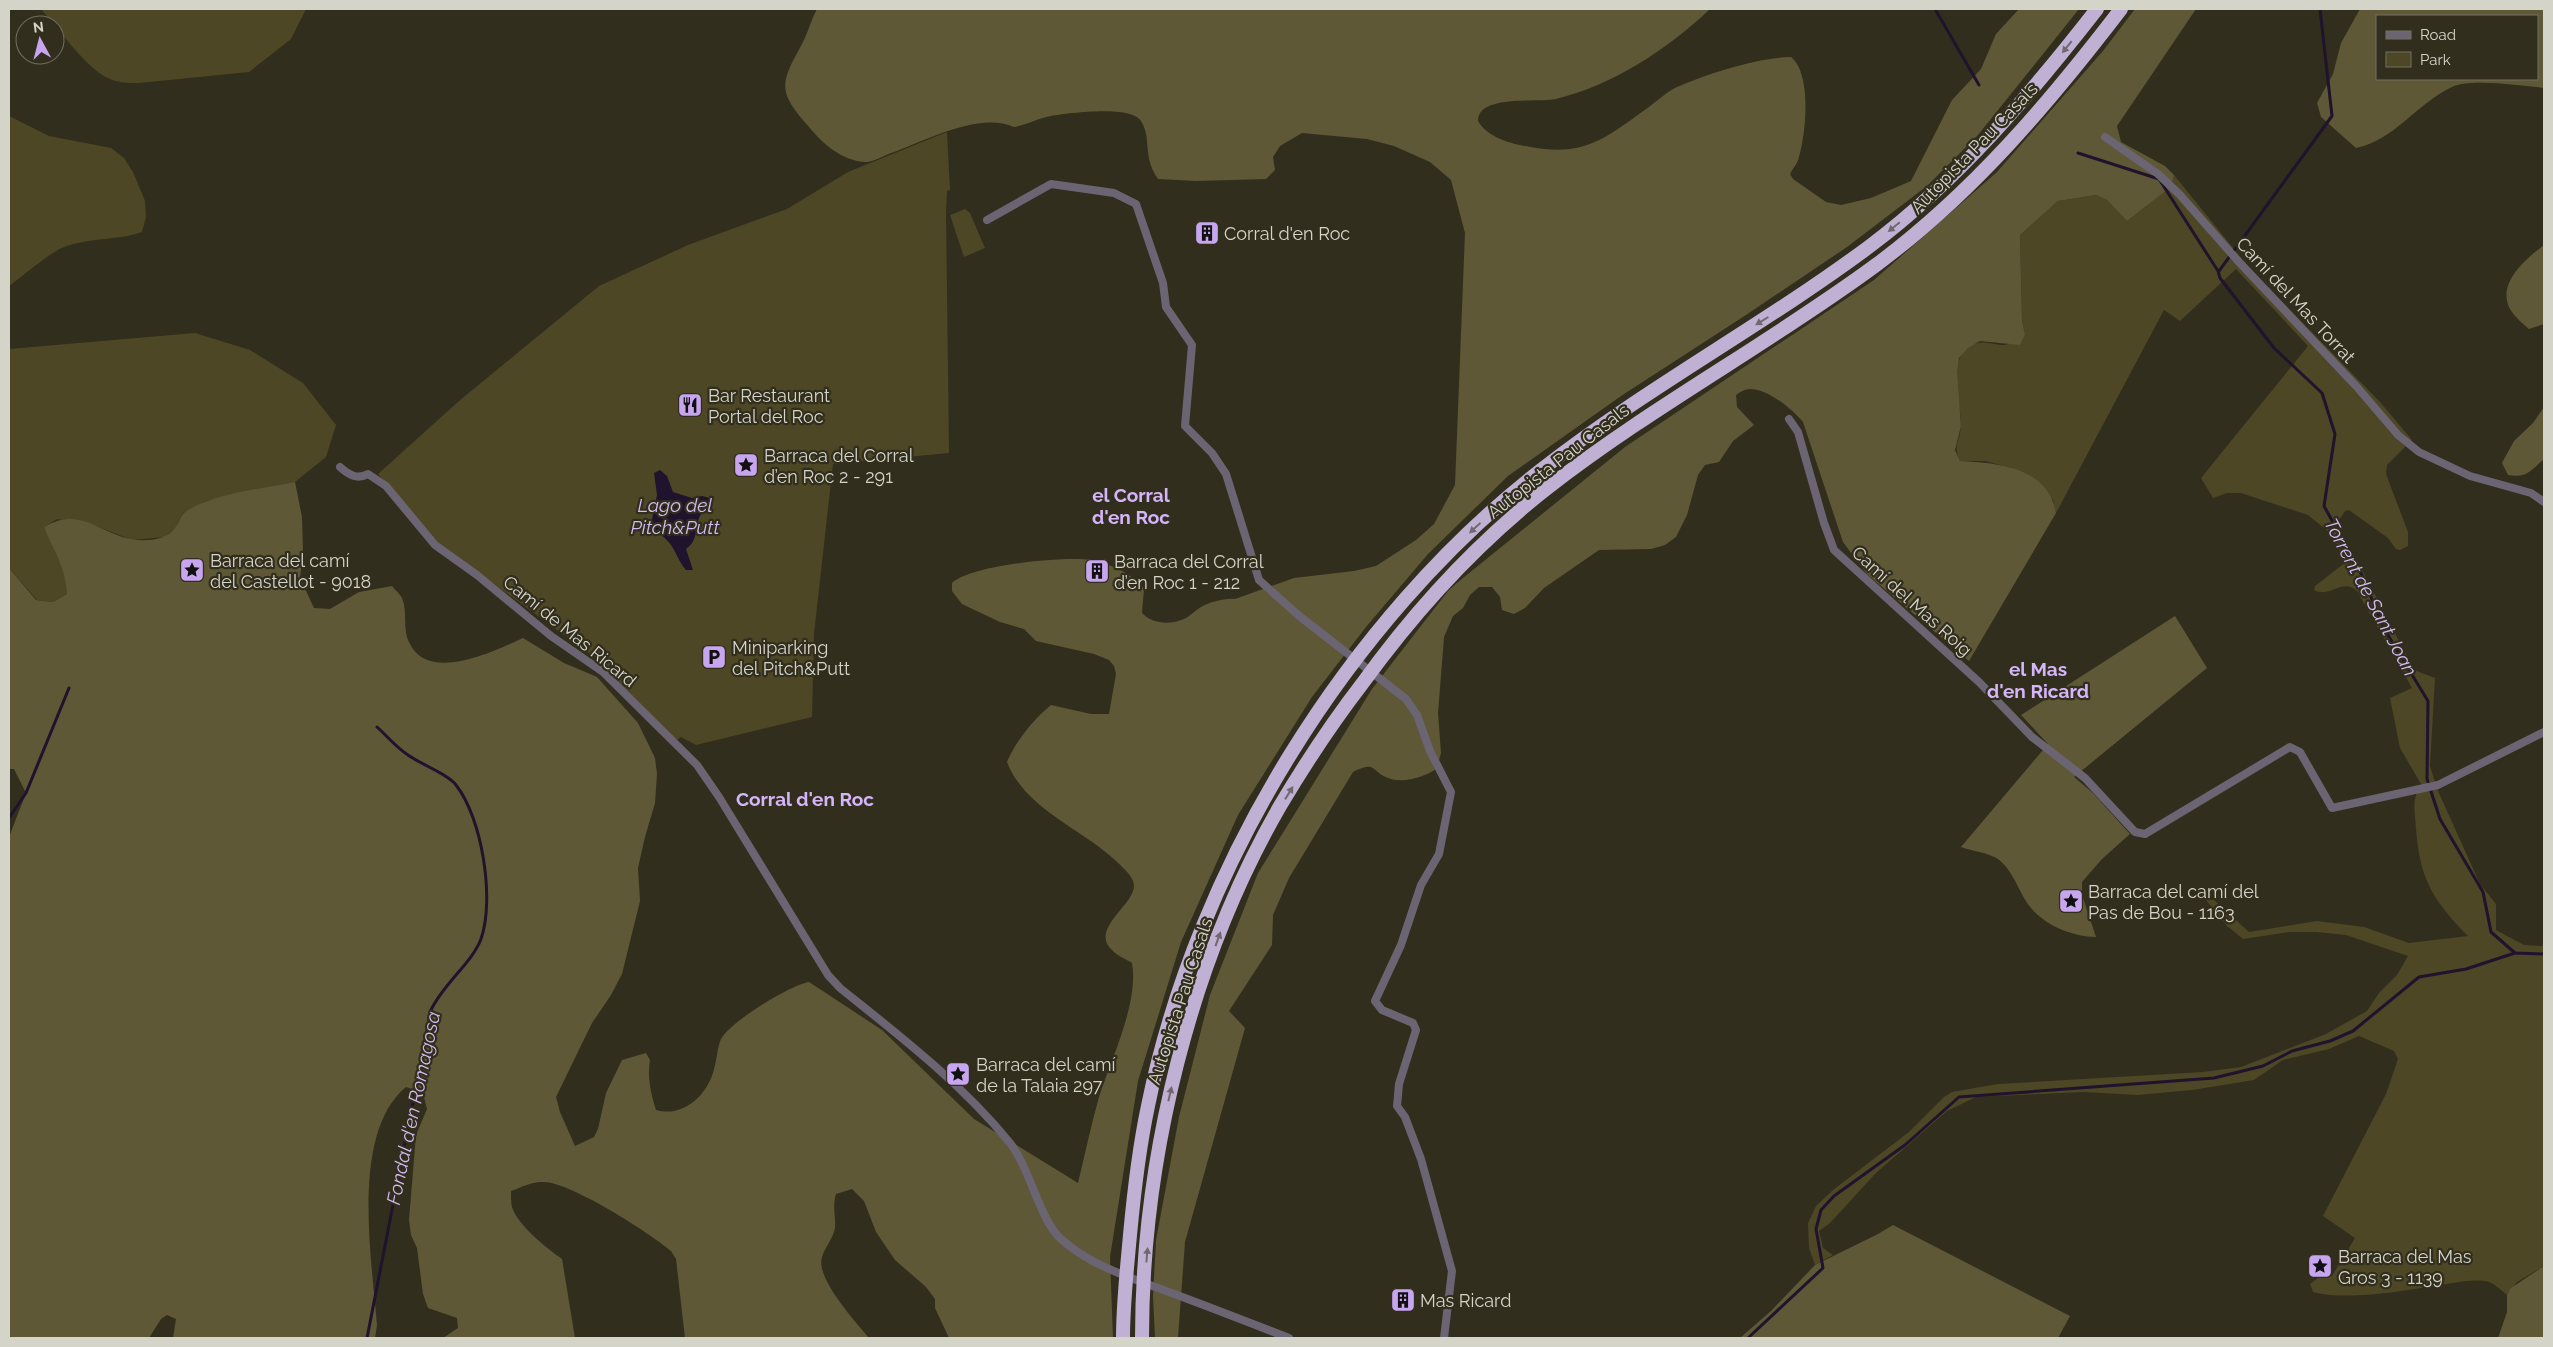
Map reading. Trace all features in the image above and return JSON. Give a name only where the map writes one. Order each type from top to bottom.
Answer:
[{"type":"highway","name":"Autopista Pau Casals","points":[[1123,1338],[1123,1308],[1134,1192],[1148,1104],[1170,1018],[1211,908],[1235,855],[1263,800],[1319,710],[1384,623],[1449,553],[1537,472],[1589,434],[1784,307],[1872,244],[1912,212],[1950,177],[2011,114],[2097,9]]},
{"type":"highway","name":"Autopista Pau Casals","points":[[1142,1338],[1151,1204],[1164,1121],[1174,1078],[1204,977],[1226,918],[1279,809],[1328,730],[1371,670],[1424,606],[1464,563],[1543,492],[1662,406],[1794,323],[1877,264],[1926,225],[1960,194],[2031,121],[2121,9]]},
{"type":"street","name":"Camí del Mas Torrat","points":[[2105,137],[2158,174],[2180,196],[2238,261],[2357,387],[2398,435],[2419,452],[2470,476],[2531,493],[2544,502]]},
{"type":"street","points":[[987,220],[1051,184],[1114,193],[1136,204],[1163,283],[1166,307],[1192,346],[1185,426],[1212,453],[1226,474],[1259,580],[1406,699],[1417,715],[1430,751],[1450,792],[1439,854],[1421,885],[1401,945],[1375,1001],[1382,1010],[1414,1023],[1416,1030],[1399,1084],[1397,1106],[1405,1117],[1421,1158],[1452,1271],[1444,1338]]},
{"type":"street","name":"Camí del Mas Roig","points":[[1789,418],[1798,432],[1824,523],[1834,550],[1979,682],[2032,737],[2085,778],[2135,832],[2145,834],[2290,748],[2300,752],[2332,808],[2438,785],[2544,732]]},
{"type":"street","name":"Camí de Mas Ricard","points":[[340,467],[352,476],[362,478],[368,474],[374,476],[386,486],[436,545],[477,575],[551,636],[603,672],[697,765],[719,796],[828,975],[840,988],[926,1056],[1010,1144],[1020,1158],[1046,1216],[1060,1238],[1094,1263],[1289,1338]]},
{"type":"green space","points":[[41,9],[306,9],[291,39],[249,72],[139,83],[116,81],[100,73],[82,57],[65,38],[65,15],[46,15]]},
{"type":"green space","points":[[9,116],[49,136],[111,148],[124,158],[133,172],[145,201],[146,217],[142,232],[123,237],[82,242],[62,248],[9,286]]},
{"type":"green space","points":[[947,132],[950,190],[947,191],[946,213],[949,453],[833,464],[814,634],[812,717],[696,745],[681,737],[672,743],[601,662],[427,535],[378,474],[459,401],[599,286],[688,245],[787,209],[848,172]]},
{"type":"green space","points":[[2174,175],[2251,270],[2380,402],[2412,440],[2387,465],[2386,474],[2408,532],[2408,546],[2400,550],[2396,549],[2388,538],[2349,510],[2345,511],[2335,526],[2359,564],[2414,670],[2435,678],[2430,766],[2438,791],[2480,884],[2496,904],[2496,930],[2524,945],[2544,946],[2544,1266],[2517,1282],[2507,1295],[2489,1282],[2477,1280],[2375,1294],[2342,1296],[2313,1292],[2310,1284],[2318,1278],[2332,1276],[2355,1238],[2323,1216],[2386,1094],[2398,1059],[2394,1051],[2359,1036],[2329,1049],[2283,1060],[2254,1080],[2192,1090],[2138,1095],[2083,1092],[1976,1097],[1947,1111],[1876,1173],[1830,1223],[1819,1231],[1823,1248],[1833,1255],[1815,1265],[1809,1248],[1808,1223],[1816,1206],[1833,1190],[1909,1132],[1944,1097],[1952,1092],[1998,1084],[2203,1072],[2241,1067],[2326,1034],[2367,1011],[2379,993],[2397,975],[2408,956],[2346,935],[2289,932],[2243,939],[2227,926],[2206,900],[2214,900],[2249,932],[2317,921],[2364,927],[2409,943],[2468,936],[2437,900],[2430,888],[2421,862],[2414,806],[2421,784],[2400,748],[2390,698],[2412,688],[2357,591],[2346,586],[2325,592],[2314,590],[2315,586],[2346,562],[2329,532],[2308,515],[2241,493],[2227,493],[2213,498],[2201,478],[2308,346],[2236,269],[2180,321],[2164,310],[2056,513],[2053,500],[2012,468],[1985,461],[1960,461],[1957,450],[1961,424],[1957,373],[1958,363],[1962,354],[1973,344],[1982,342],[2005,345],[2025,334],[2022,321],[2020,235],[2058,201],[2096,195],[2107,200],[2127,221],[2171,187]]},
{"type":"green space","points":[[965,209],[970,213],[985,248],[964,257],[950,215]]},
{"type":"green space","points":[[195,333],[250,350],[303,383],[336,425],[326,457],[295,482],[207,501],[183,513],[176,528],[164,537],[132,540],[96,526],[57,519],[44,527],[66,575],[67,594],[53,602],[37,600],[9,568],[9,349]]},
{"type":"shaded area","points":[[817,9],[1710,9],[1676,38],[1639,64],[1619,75],[1577,93],[1556,99],[1498,103],[1481,112],[1478,121],[1491,134],[1514,144],[1542,149],[1560,150],[1576,148],[1604,138],[1677,87],[1733,67],[1763,60],[1791,57],[1798,65],[1802,76],[1806,104],[1802,147],[1798,161],[1790,174],[1793,179],[1826,202],[1841,205],[1871,198],[1911,181],[1952,100],[1981,69],[1996,34],[2019,9],[2079,9],[1978,135],[1927,186],[1847,247],[1621,396],[1508,476],[1428,554],[1366,627],[1312,697],[1238,815],[1181,942],[1138,1081],[1110,1257],[1113,1338],[949,1338],[935,1308],[935,1299],[926,1287],[895,1260],[876,1232],[864,1201],[852,1189],[836,1194],[834,1203],[835,1228],[822,1257],[821,1266],[830,1288],[869,1338],[685,1338],[676,1259],[671,1251],[628,1221],[590,1199],[556,1184],[535,1182],[511,1191],[512,1207],[520,1222],[541,1243],[562,1259],[575,1338],[443,1338],[458,1328],[457,1318],[428,1308],[423,1294],[417,1248],[411,1235],[409,1220],[416,1135],[427,1109],[423,1093],[406,1087],[388,1108],[377,1134],[371,1165],[369,1233],[377,1325],[375,1338],[173,1338],[176,1319],[167,1315],[161,1319],[149,1338],[9,1338],[9,837],[26,793],[14,769],[9,769],[9,568],[36,600],[53,602],[67,594],[66,584],[61,566],[44,527],[59,521],[72,519],[84,521],[119,536],[133,539],[156,539],[172,532],[184,513],[209,500],[295,482],[302,517],[303,551],[300,578],[314,608],[330,609],[359,592],[392,586],[401,596],[404,603],[406,633],[410,644],[419,655],[432,661],[447,663],[480,656],[523,638],[564,663],[597,677],[638,723],[655,758],[657,774],[655,803],[638,868],[640,901],[622,974],[611,995],[592,1023],[556,1097],[560,1112],[575,1146],[594,1137],[598,1129],[606,1093],[622,1060],[646,1053],[650,1060],[650,1085],[656,1110],[676,1111],[693,1102],[706,1088],[711,1079],[721,1039],[736,1023],[775,997],[809,982],[882,1030],[974,1119],[1078,1183],[1099,1097],[1128,1013],[1133,979],[1132,963],[1113,951],[1106,942],[1106,933],[1110,924],[1130,898],[1134,889],[1133,881],[1130,875],[1102,849],[1055,817],[1027,793],[1015,778],[1007,762],[1026,731],[1051,705],[1091,714],[1109,714],[1116,674],[1114,666],[1109,660],[1094,654],[1036,641],[1024,629],[1000,622],[962,604],[952,591],[952,583],[978,571],[1019,563],[1061,559],[1091,560],[1113,567],[1139,583],[1144,589],[1142,613],[1150,619],[1160,622],[1176,622],[1209,604],[1235,599],[1294,578],[1354,571],[1376,566],[1416,540],[1434,524],[1455,485],[1465,233],[1451,180],[1430,162],[1394,146],[1367,139],[1302,133],[1280,146],[1273,157],[1275,170],[1266,179],[1196,181],[1158,179],[1150,163],[1146,134],[1141,121],[1135,116],[1125,113],[1099,111],[1051,116],[1014,127],[1000,123],[969,125],[936,135],[872,161],[857,161],[841,155],[820,140],[799,115],[787,95],[785,87],[789,69]]},
{"type":"shaded area","points":[[2135,9],[2196,9],[2117,126],[2121,142],[2165,166],[2174,175],[2171,187],[2127,221],[2107,200],[2096,195],[2058,201],[2020,235],[2022,321],[2025,334],[2020,345],[1980,341],[1968,348],[1959,358],[1957,372],[1961,426],[1955,450],[1960,461],[2005,466],[2032,477],[2043,486],[2051,498],[2056,513],[1969,661],[1867,574],[1843,542],[1803,422],[1793,411],[1772,396],[1757,390],[1750,389],[1736,395],[1737,407],[1754,425],[1733,441],[1719,462],[1705,465],[1698,475],[1687,515],[1676,537],[1665,545],[1651,549],[1599,550],[1544,588],[1525,608],[1514,614],[1502,610],[1500,597],[1492,587],[1479,587],[1470,595],[1463,608],[1453,616],[1444,637],[1438,713],[1441,753],[1437,768],[1421,777],[1407,780],[1388,778],[1370,767],[1353,772],[1289,878],[1273,915],[1272,945],[1229,1011],[1245,1028],[1185,1242],[1178,1338],[1155,1338],[1153,1296],[1156,1240],[1179,1117],[1210,995],[1258,873],[1372,689],[1448,591],[1458,582],[1625,447],[1874,280],[1997,172],[2103,51]]},
{"type":"shaded area","points":[[2360,9],[2544,9],[2544,88],[2511,84],[2461,84],[2439,94],[2383,137],[2370,144],[2356,148],[2321,117],[2317,103],[2333,74],[2341,43]]},
{"type":"shaded area","points":[[2544,245],[2544,324],[2529,329],[2510,309],[2507,290],[2515,272]]},
{"type":"shaded area","points":[[2544,407],[2544,459],[2524,474],[2508,475],[2502,463],[2514,441],[2533,423]]},
{"type":"shaded area","points":[[2175,616],[2207,668],[2074,777],[2093,793],[2130,834],[2102,859],[2082,882],[2082,895],[2096,937],[2065,931],[2046,921],[2030,907],[2010,872],[1998,859],[1961,847],[2048,744],[2021,715]]},
{"type":"shaded area","points":[[1893,1225],[2070,1316],[2058,1338],[1740,1338],[1771,1311],[1815,1265]]},
{"type":"shaded area","points":[[2544,1266],[2544,1338],[2498,1338],[2507,1312],[2507,1295],[2511,1288]]},
{"type":"water","name":"Lago del Pitch&Putt","points":[[660,470],[667,476],[673,492],[692,498],[702,496],[710,498],[698,520],[693,542],[686,549],[693,570],[686,570],[671,545],[651,524],[657,495],[654,473]]},
{"type":"waterway","name":"Torrent de Sant Joan","points":[[1935,9],[1979,85]]},
{"type":"waterway","points":[[2219,271],[2332,116],[2320,9]]},
{"type":"waterway","name":"Torrent de Sant Joan","points":[[2078,153],[2159,179],[2218,271],[2220,278],[2274,348],[2322,393],[2335,434],[2324,506],[2363,577],[2383,627],[2428,701],[2427,779],[2440,819],[2483,892],[2491,932],[2515,953],[2544,954]]},
{"type":"waterway","points":[[9,818],[26,793],[69,688]]},
{"type":"waterway","name":"Fondal d'en Romagosa","points":[[367,1338],[431,1010],[436,1000],[477,948],[485,922],[487,903],[484,859],[473,817],[465,799],[452,781],[404,752],[377,727]]},
{"type":"waterway","points":[[1748,1338],[1823,1268],[1816,1229],[1821,1210],[1834,1196],[1905,1145],[1959,1097],[2214,1078],[2263,1066],[2292,1051],[2330,1041],[2353,1031],[2419,977],[2466,969],[2515,953]]},
{"type":"place","name":"Corral d'en Roc","points":[[1207,233]]},
{"type":"place","name":"Bar Restaurant Portal del Roc","points":[[690,405]]},
{"type":"place","name":"Barraca del Corral d’en Roc 2 - 291","points":[[746,465]]},
{"type":"place","name":"Barraca del camí del Castellot - 9018","points":[[192,570]]},
{"type":"place","name":"Barraca del Corral d’en Roc 1 - 212","points":[[1097,571]]},
{"type":"place","name":"Miniparking del Pitch&Putt","points":[[714,657]]},
{"type":"place","name":"Barraca del camí del Pas de Bou - 1163","points":[[2071,901]]},
{"type":"place","name":"Barraca del camí de la Talaia 297","points":[[958,1074]]},
{"type":"place","name":"Barraca del Mas Gros 3 - 1139","points":[[2320,1266]]},
{"type":"place","name":"Mas Ricard","points":[[1403,1300]]},
{"type":"district","name":"el Corral d'en Roc","points":[[1131,506]]},
{"type":"district","name":"el Mas d'en Ricard","points":[[2038,680]]},
{"type":"district","name":"Corral d'en Roc","points":[[805,799]]}]
